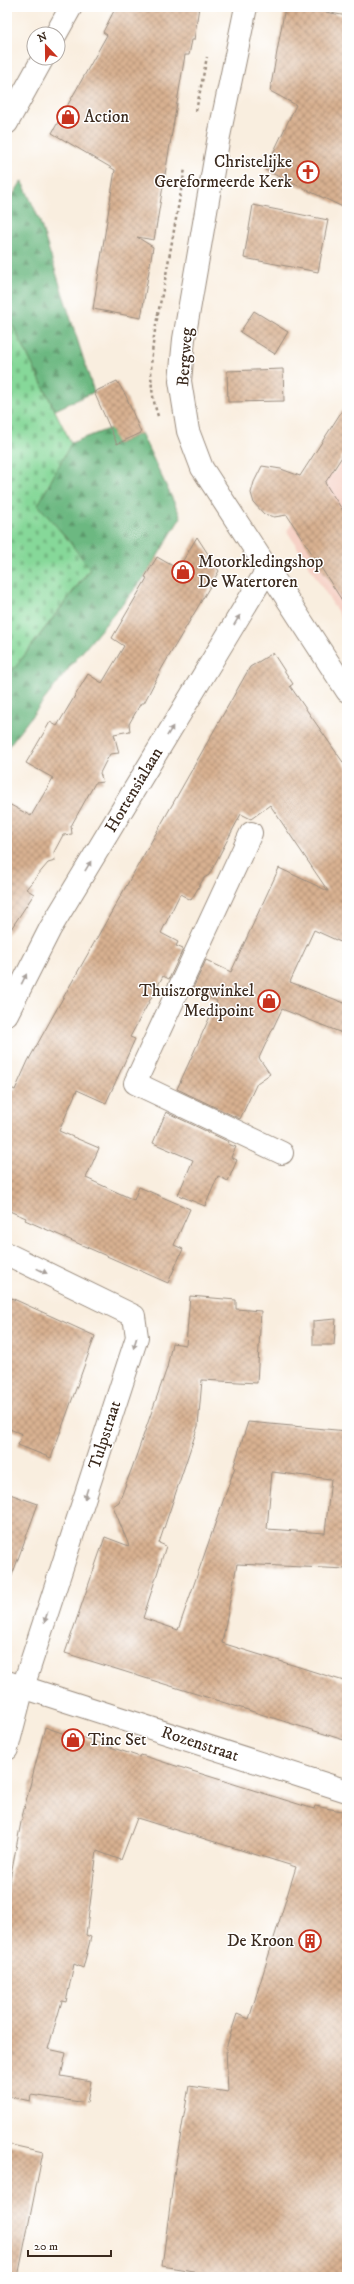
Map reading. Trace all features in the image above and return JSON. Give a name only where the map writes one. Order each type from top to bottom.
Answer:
[{"type":"street","points":[[60,26],[71,7]]},
{"type":"street","name":"Bergweg","points":[[246,7],[219,136],[184,339],[180,381],[188,431],[202,468],[347,691]]},
{"type":"street","points":[[7,123],[39,66]]},
{"type":"street","name":"Hortensialaan","points":[[7,1014],[50,929],[267,570]]},
{"type":"street","points":[[251,833],[135,1083],[282,1153]]},
{"type":"street","name":"Tulpstraat","points":[[7,1254],[134,1316],[137,1337],[15,1684]]},
{"type":"street","points":[[7,1749],[15,1684]]},
{"type":"street","name":"Rozenstraat","points":[[15,1684],[347,1791]]},
{"type":"shaded area","points":[[347,455],[347,627],[287,531],[326,470],[333,474]]},
{"type":"green space","points":[[22,181],[39,219],[94,392],[55,410],[7,314],[7,204]]},
{"type":"green space","points":[[7,314],[71,443],[38,505],[68,540],[90,569],[7,678]]},
{"type":"green space","points":[[111,428],[118,444],[141,433],[181,517],[145,577],[72,664],[7,748],[7,678],[90,570],[68,540],[38,505],[71,443]]},
{"type":"building","points":[[116,7],[199,7],[194,40],[192,40],[189,55],[185,55],[154,240],[137,237],[153,247],[141,318],[93,309],[115,170],[52,133],[107,35],[103,32]]},
{"type":"building","points":[[285,7],[299,7],[347,16],[347,209],[265,170],[296,105],[270,91]]},
{"type":"building","points":[[253,205],[328,220],[318,272],[244,258]]},
{"type":"building","points":[[254,311],[288,332],[275,354],[240,332]]},
{"type":"building","points":[[283,369],[284,401],[228,402],[227,371]]},
{"type":"building","points":[[117,381],[126,396],[141,433],[117,444],[94,392]]},
{"type":"building","points":[[347,403],[347,449],[325,483],[347,517],[347,608],[287,515],[274,517],[264,514],[254,503],[251,493],[254,482],[262,466],[281,469],[300,476]]},
{"type":"building","points":[[197,537],[219,571],[162,668],[144,703],[141,703],[129,724],[130,731],[114,734],[119,753],[110,754],[100,773],[103,782],[95,783],[71,826],[72,834],[63,835],[54,852],[55,861],[48,863],[26,889],[34,894],[7,935],[7,803],[31,816],[53,778],[26,763],[50,722],[57,726],[88,674],[102,683],[124,646],[112,638],[147,578],[145,577],[157,557],[178,569]]},
{"type":"building","points":[[273,653],[293,684],[290,686],[347,768],[347,945],[314,930],[290,982],[347,1004],[347,1035],[282,1009],[259,1058],[270,1074],[257,1083],[240,1119],[177,1089],[217,1001],[192,990],[206,960],[231,972],[279,868],[328,891],[270,805],[251,819],[241,814],[209,875],[204,878],[191,900],[180,894],[161,933],[178,942],[176,946],[183,949],[169,979],[163,976],[130,1037],[135,1039],[106,1103],[77,1090],[59,1131],[99,1148],[86,1178],[134,1200],[139,1187],[190,1209],[174,1245],[183,1249],[168,1283],[25,1220],[26,1218],[7,1210],[7,1086],[15,1090],[28,1061],[59,1005],[250,667]]},
{"type":"building","points":[[166,1112],[229,1142],[228,1144],[236,1147],[231,1157],[237,1160],[228,1181],[218,1176],[205,1206],[178,1195],[193,1160],[153,1143]]},
{"type":"building","points":[[7,1296],[95,1336],[51,1458],[18,1445],[22,1434],[7,1428]]},
{"type":"building","points":[[190,1296],[236,1300],[236,1309],[261,1311],[257,1383],[202,1380],[198,1426],[159,1543],[166,1546],[143,1618],[178,1630],[235,1467],[234,1466],[248,1422],[347,1431],[347,1569],[237,1564],[222,1643],[347,1682],[347,1741],[65,1653],[105,1537],[129,1546],[113,1506],[119,1502],[132,1468],[167,1368],[172,1343],[186,1345]],"holes":[[[272,1472],[331,1479],[325,1533],[267,1529]]]},
{"type":"building","points":[[336,1319],[334,1345],[313,1345],[313,1321]]},
{"type":"building","points":[[7,1493],[38,1504],[10,1581],[7,1580]]},
{"type":"building","points":[[45,1727],[62,1733],[66,1732],[140,1757],[141,1755],[314,1809],[315,1806],[347,1812],[347,2277],[192,2277],[193,2271],[162,2266],[175,2168],[189,2086],[228,2092],[226,2048],[237,2014],[249,2019],[296,1867],[137,1818],[121,1860],[97,1851],[86,1935],[91,1937],[83,1968],[74,1964],[66,2002],[62,2001],[48,2049],[66,2053],[61,2076],[91,2081],[87,2103],[31,2095],[30,2101],[7,2096],[7,1895],[22,1817]]},
{"type":"building","points":[[7,2144],[43,2152],[18,2277],[7,2277]]},
{"type":"place","name":"Action","points":[[68,117]]},
{"type":"place","name":"Christelijke Gereformeerde Kerk","points":[[308,172]]},
{"type":"place","name":"Motorkledingshop De Watertoren","points":[[183,572]]},
{"type":"place","name":"Thuiszorgwinkel Medipoint","points":[[269,1001]]},
{"type":"place","name":"Tinc Set","points":[[73,1740]]},
{"type":"place","name":"De Kroon","points":[[310,1941]]}]
